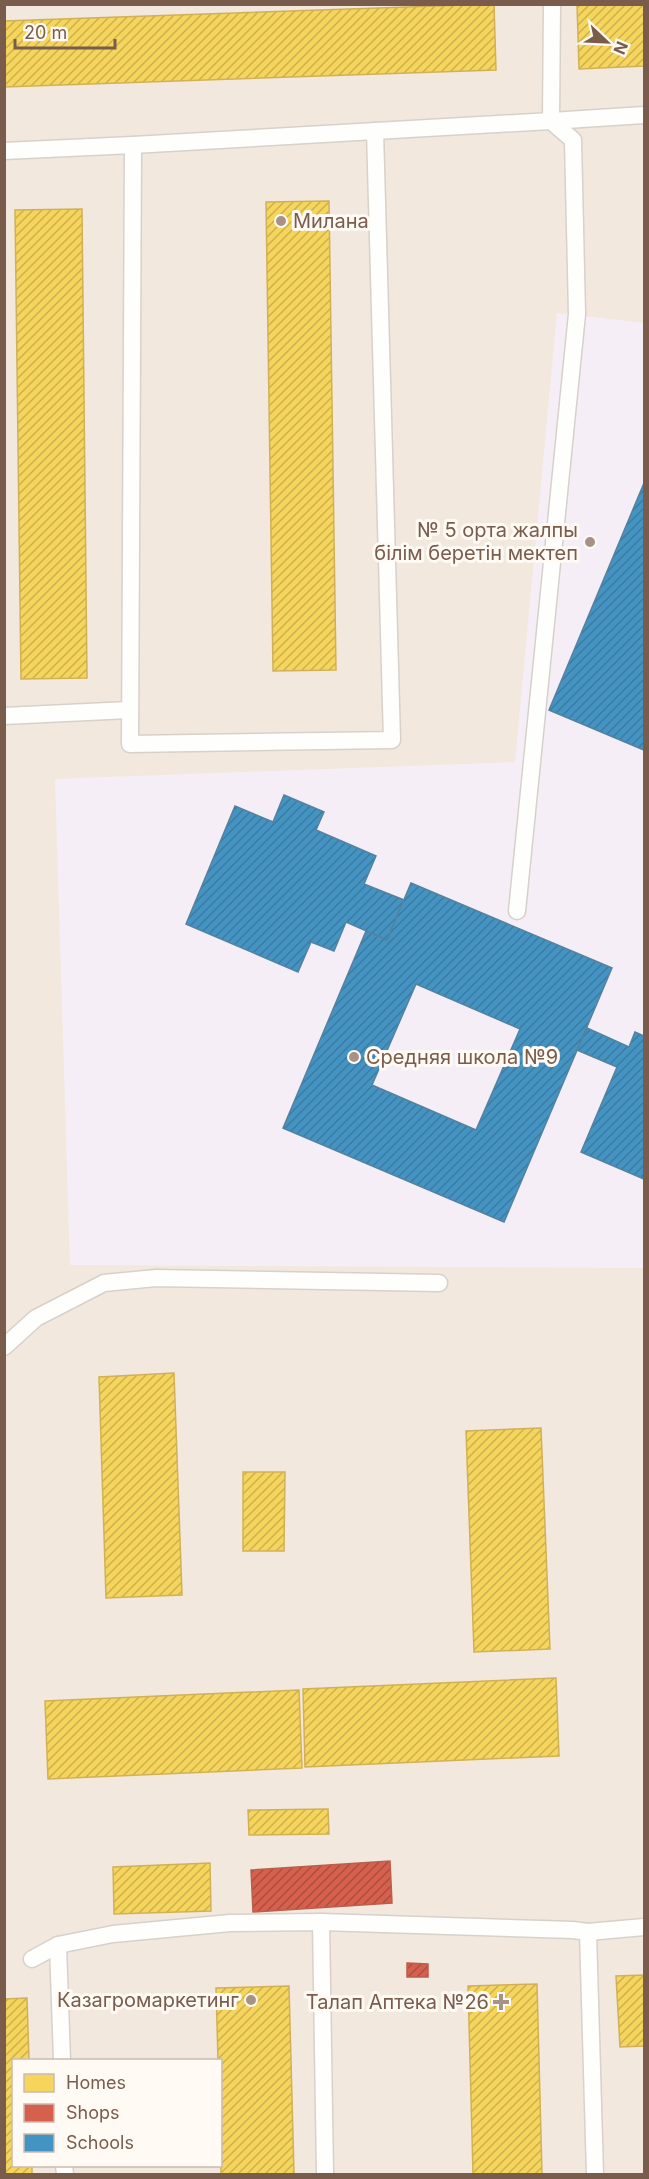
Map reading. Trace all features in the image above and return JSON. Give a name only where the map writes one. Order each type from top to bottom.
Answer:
[{"type":"lane","points":[[517,911],[578,302],[573,140],[551,121],[552,4]]},
{"type":"lane","points":[[4,151],[645,115]]},
{"type":"lane","points":[[134,145],[130,744],[392,740],[375,131]]},
{"type":"lane","points":[[4,716],[129,710]]},
{"type":"lane","points":[[4,1347],[36,1318],[104,1283],[156,1278],[439,1283]]},
{"type":"lane","points":[[321,1922],[325,2175]]},
{"type":"lane","points":[[32,1959],[58,1945],[113,1934],[230,1923],[321,1922],[562,1929],[588,1932],[645,1927]]},
{"type":"lane","points":[[588,1932],[595,2175]]},
{"type":"lane","points":[[58,1945],[62,2059]]},
{"type":"shaded area","points":[[5,5],[644,5],[644,2174],[5,2174]]},
{"type":"shaded area","name":"Средняя школа №9","points":[[557,313],[644,323],[644,1268],[70,1265],[55,779],[515,762]]},
{"type":"building: Homes","points":[[494,4],[496,70],[4,87],[4,21]]},
{"type":"building: Homes","points":[[577,4],[644,4],[644,66],[579,69]]},
{"type":"building: Homes","points":[[329,201],[336,670],[273,671],[266,202]]},
{"type":"building: Homes","points":[[82,209],[87,678],[21,679],[15,210]]},
{"type":"building: Homes","points":[[174,1373],[182,1595],[106,1598],[99,1377]]},
{"type":"building: Homes","points":[[541,1428],[550,1649],[474,1652],[466,1431]]},
{"type":"building: Homes","points":[[243,1472],[285,1472],[284,1551],[243,1551]]},
{"type":"building: Homes","points":[[556,1678],[559,1756],[305,1767],[303,1689]]},
{"type":"building: Homes","points":[[299,1690],[302,1768],[48,1779],[45,1701]]},
{"type":"building: Homes","points":[[328,1809],[329,1834],[249,1835],[248,1810]]},
{"type":"building: Homes","points":[[210,1863],[211,1911],[114,1914],[113,1867]]},
{"type":"building: Homes","points":[[644,1975],[644,2046],[620,2047],[616,1976]]},
{"type":"building: Homes","points":[[537,1984],[542,2174],[473,2174],[468,1986]]},
{"type":"building: Homes","points":[[289,1986],[294,2174],[221,2174],[222,2059],[218,2059],[216,1988]]},
{"type":"building: Homes","points":[[27,1998],[29,2059],[12,2059],[12,2167],[32,2167],[32,2174],[4,2174],[4,1999]]},
{"type":"building: Shops","points":[[390,1861],[392,1903],[253,1912],[251,1870]]},
{"type":"building: Shops","points":[[407,1963],[428,1964],[428,1977],[407,1977]]},
{"type":"building: Schools","points":[[644,483],[644,750],[549,710]]},
{"type":"building: Schools","points":[[284,795],[324,812],[316,830],[376,856],[364,884],[404,900],[387,940],[346,922],[334,951],[311,942],[298,972],[186,924],[235,806],[273,822]]},
{"type":"building: Schools","points":[[411,883],[612,968],[504,1222],[283,1128],[366,931],[387,940]],"holes":[[[416,984],[520,1029],[476,1130],[372,1085]]]},
{"type":"building: Schools","points":[[587,1028],[629,1047],[635,1032],[644,1036],[644,1179],[581,1152],[617,1067],[577,1050]]},
{"type":"place","name":"Милана","points":[[281,221]]},
{"type":"place","name":"№ 5 орта жалпы білім беретін мектеп","points":[[590,542]]},
{"type":"place","name":"Средняя школа №9","points":[[354,1057]]},
{"type":"place","name":"Казагромаркетинг","points":[[251,2000]]},
{"type":"place","name":"Талап Аптека №26","points":[[501,2002]]}]
